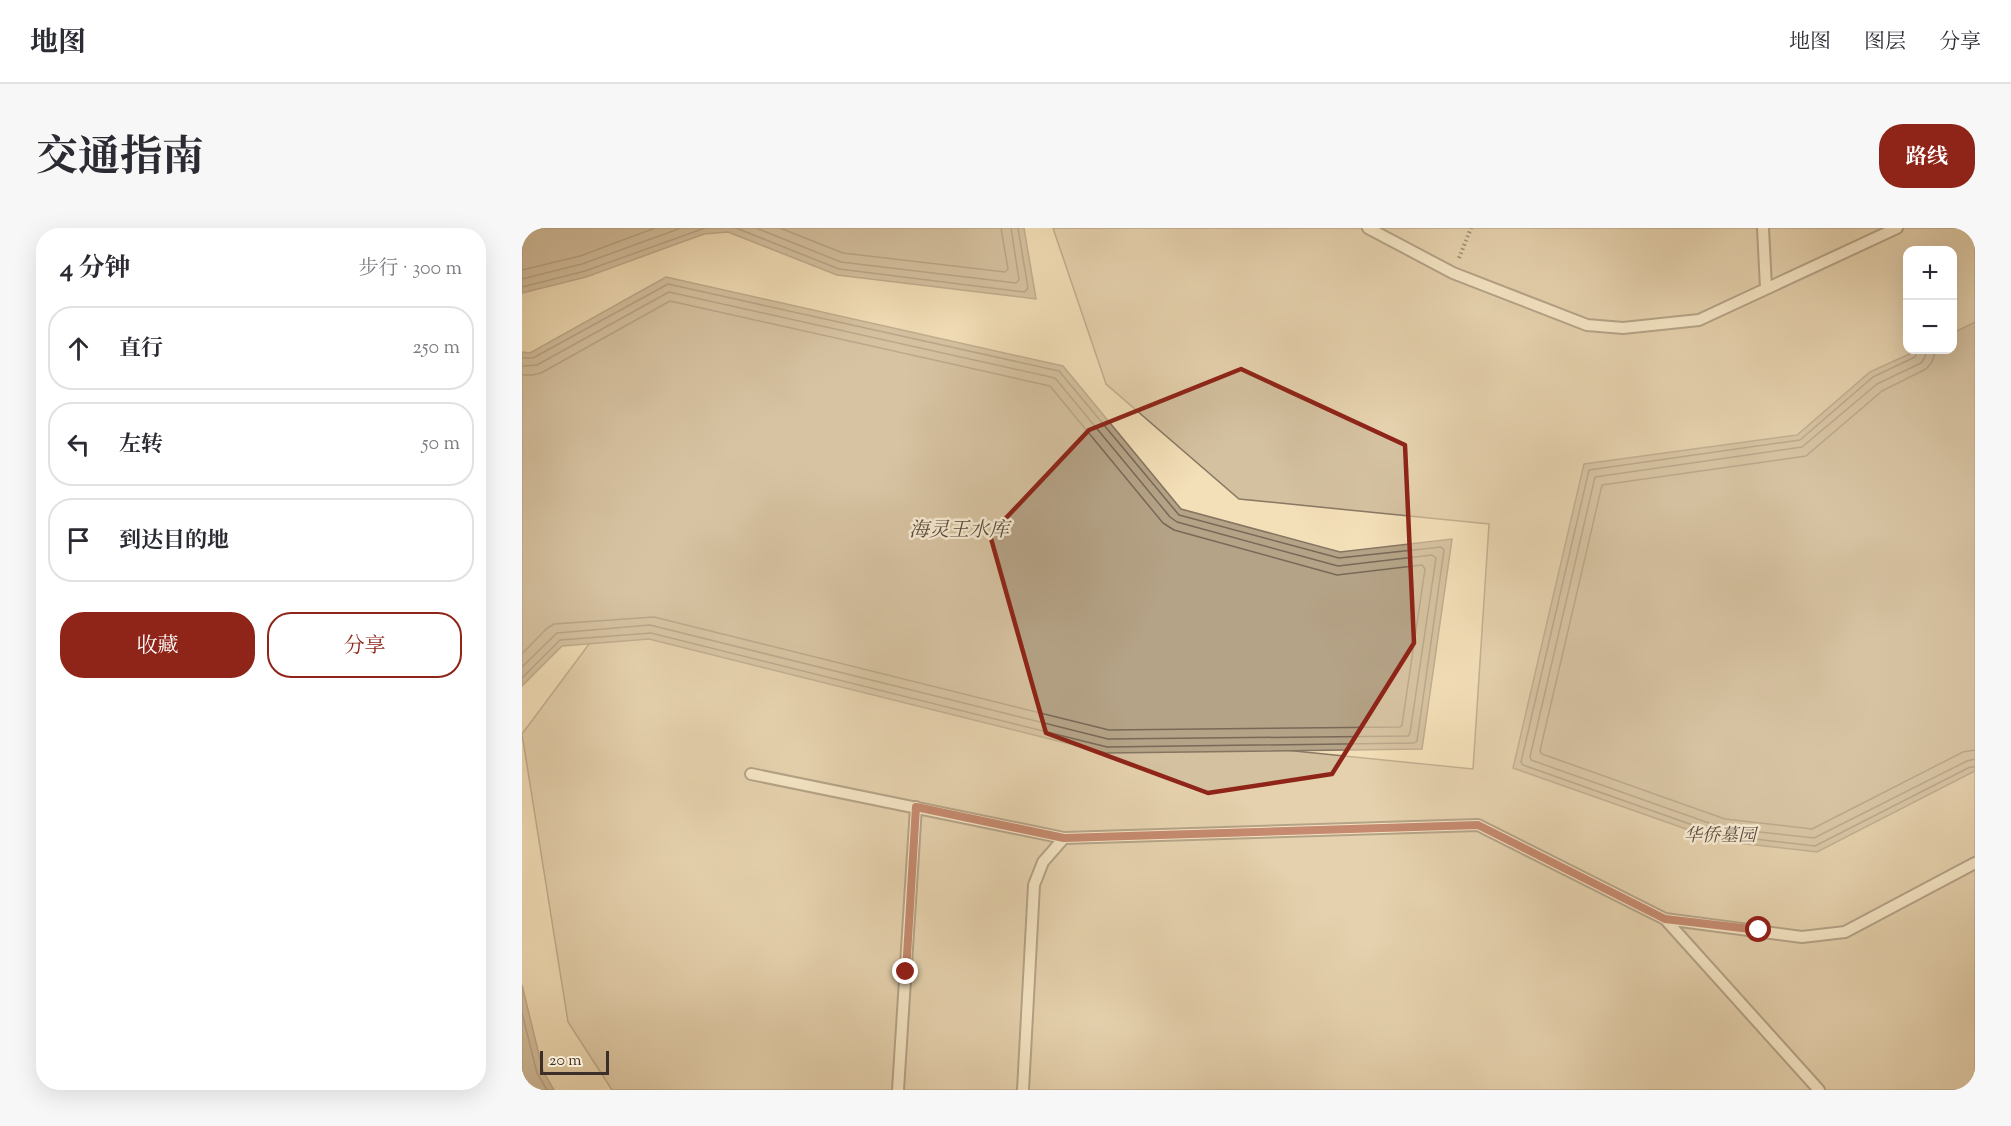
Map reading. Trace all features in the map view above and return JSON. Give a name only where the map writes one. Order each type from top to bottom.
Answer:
[{"type":"lane","points":[[1368,228],[1453,273],[1587,325],[1623,328],[1699,320],[1897,228]]},
{"type":"lane","points":[[1764,228],[1766,288]]},
{"type":"lane","points":[[752,774],[1064,838],[1478,825],[1665,919],[1802,937],[1845,932],[1975,863]]},
{"type":"lane","points":[[898,1090],[916,807]]},
{"type":"lane","points":[[1023,1090],[1034,885],[1043,862],[1064,838]]},
{"type":"lane","points":[[1665,919],[1819,1090]]},
{"type":"path","points":[[1453,273],[1471,228]]},
{"type":"highlighted area","points":[[1241,369],[1405,445],[1414,643],[1332,774],[1208,793],[1046,733],[990,535],[1089,430]]},
{"type":"green space","name":"华侨墓园","points":[[1053,228],[1975,228],[1975,1090],[612,1090],[568,1022],[522,734],[621,601],[1096,731],[1473,769],[1489,524],[1239,499],[1106,384]]},
{"type":"water","points":[[522,228],[1024,228],[1036,299],[837,275],[728,232],[704,234],[586,277],[522,293]]},
{"type":"water","name":"海灵王水库","points":[[666,277],[1063,366],[1181,509],[1340,552],[1452,539],[1422,749],[1106,753],[649,639],[562,646],[522,686],[522,352],[530,353]]},
{"type":"water","points":[[1975,322],[1975,771],[1817,852],[1720,841],[1513,768],[1584,464],[1797,435],[1870,372],[1909,354],[1957,354],[1957,331]]},
{"type":"water","points":[[522,985],[543,1071],[554,1090],[522,1090]]},
{"type":"route","points":[[906,972],[916,807],[1064,838],[1478,825],[1665,919],[1759,930]]}]
